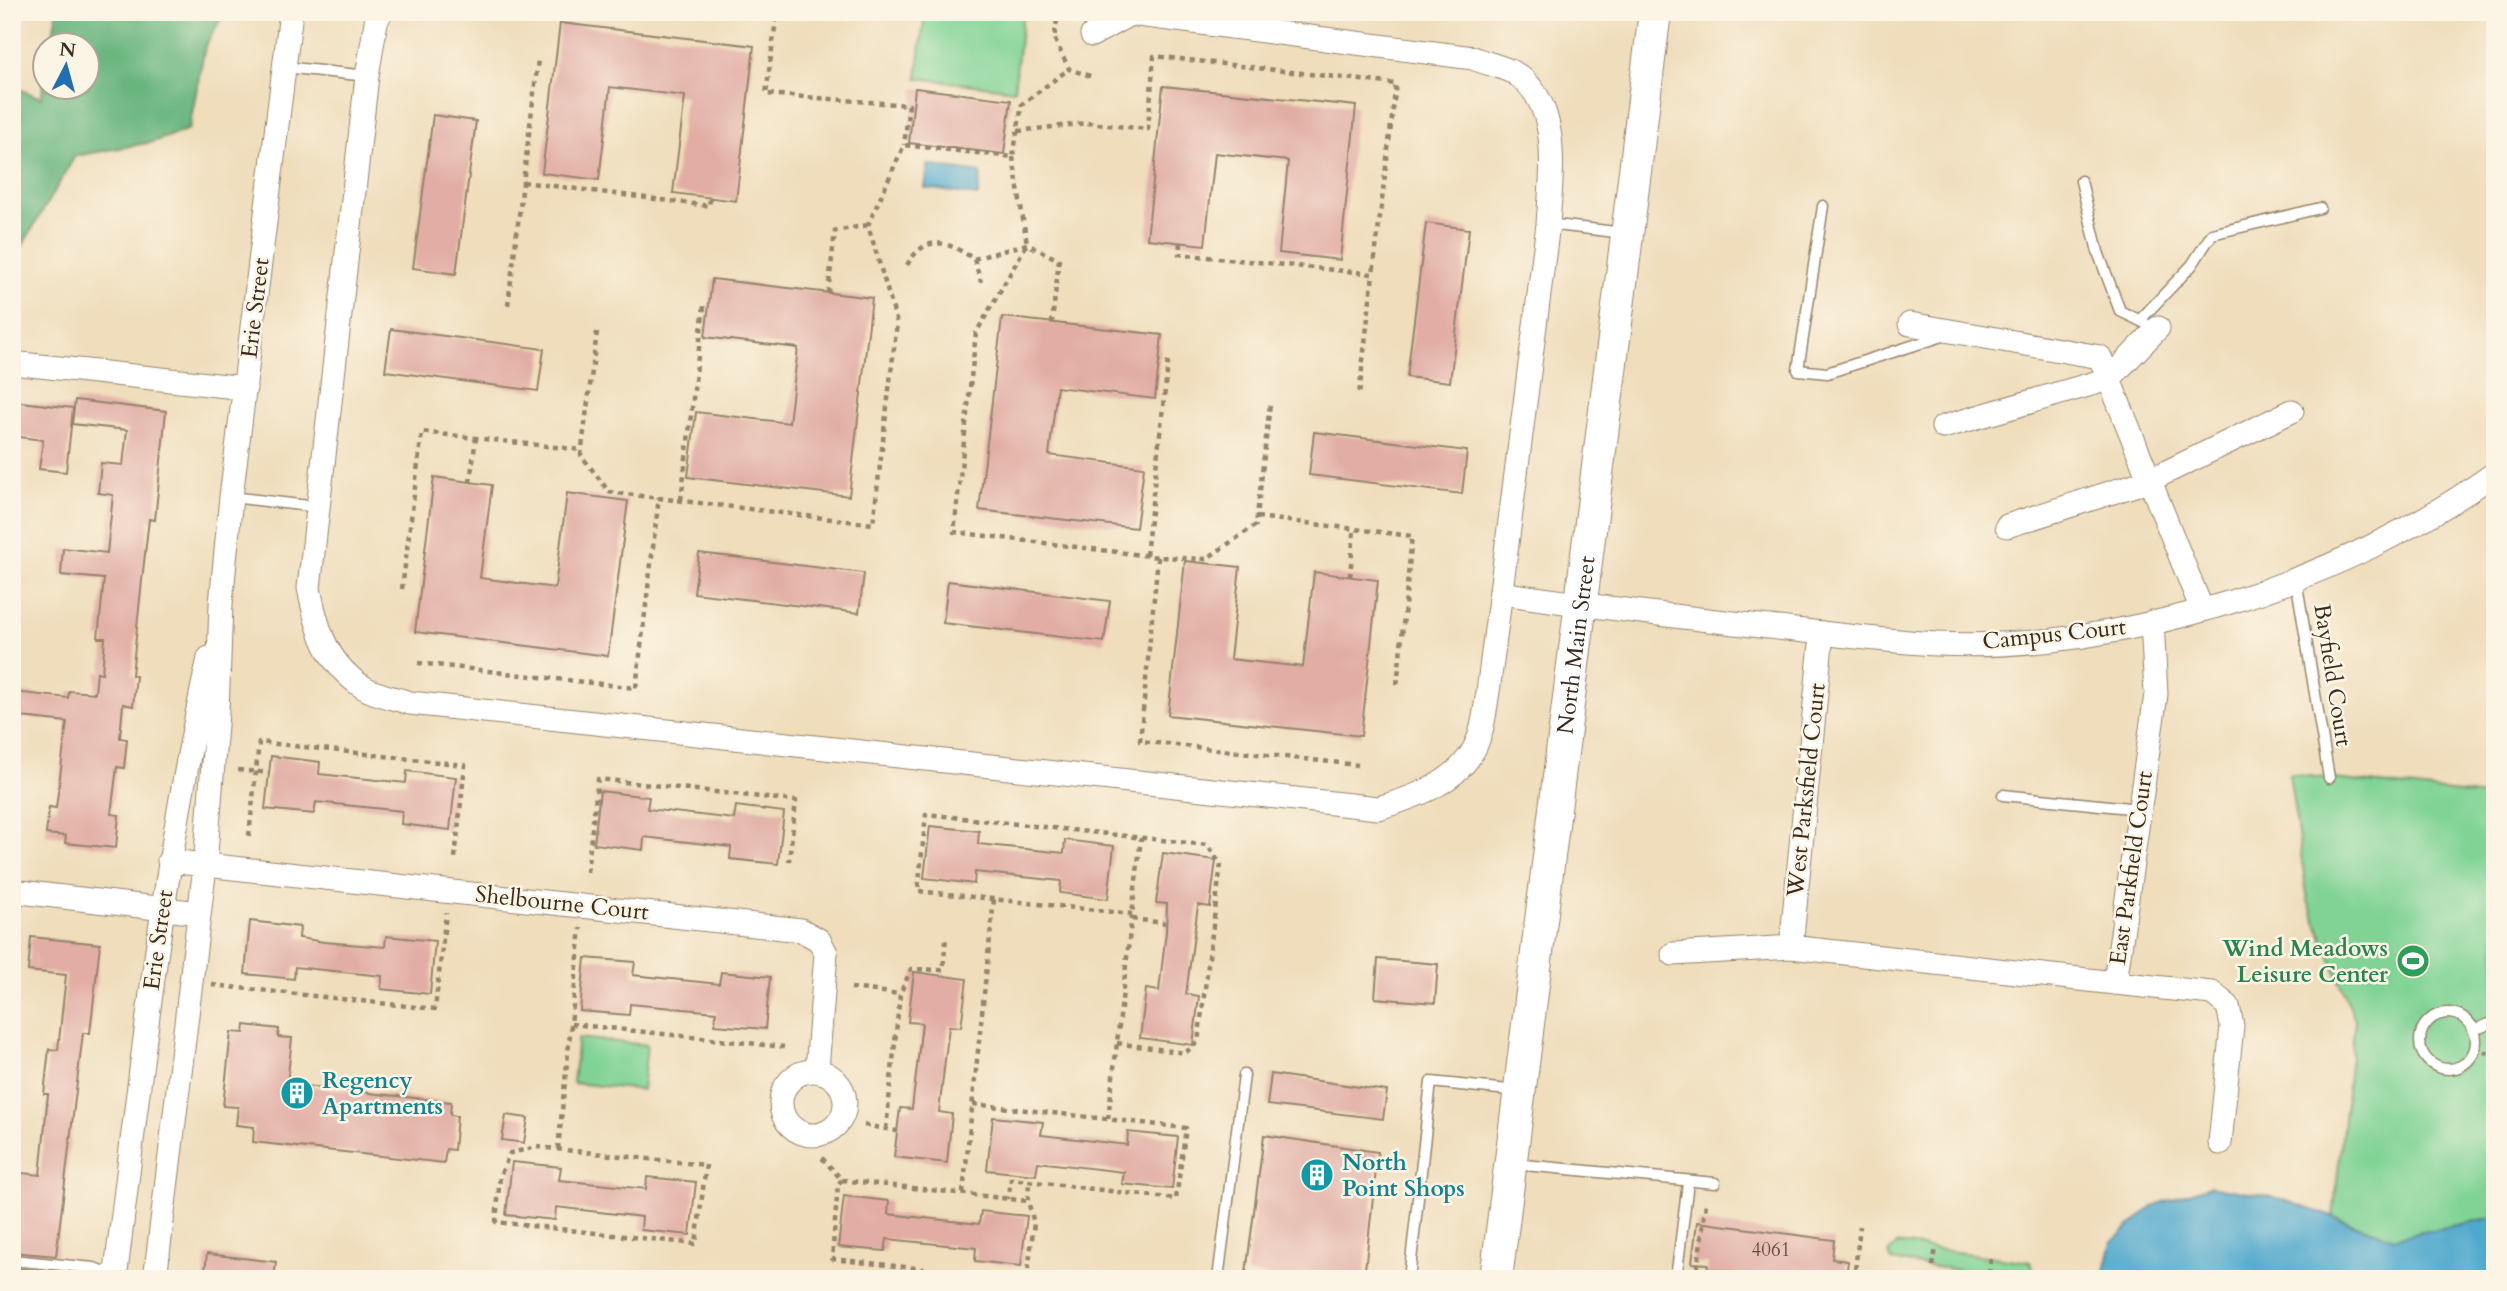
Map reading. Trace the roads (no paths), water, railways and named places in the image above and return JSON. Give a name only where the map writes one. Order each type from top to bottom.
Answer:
[{"type":"main road","name":"North Main Street","points":[[1496,1279],[1655,12]]},
{"type":"street","name":"Erie Street","points":[[155,1279],[205,866],[217,712],[221,604],[231,497],[291,12]]},
{"type":"street","points":[[381,12],[376,22],[367,76],[309,588],[317,628],[330,656],[363,688],[410,703],[1378,807],[1416,797],[1456,772],[1478,741],[1488,692],[1548,224],[1552,164],[1547,112],[1519,76],[1473,58],[1130,14],[1092,35]]},
{"type":"street","points":[[1910,324],[2100,357],[2202,610]]},
{"type":"street","points":[[1942,427],[2109,379],[2149,324]]},
{"type":"street","points":[[12,363],[245,388]]},
{"type":"street","points":[[2007,526],[2150,480],[2292,411]]},
{"type":"street","name":"Campus Court","points":[[1502,593],[1581,606],[1938,644],[2006,643],[2087,634],[2202,610],[2296,579],[2372,546],[2432,513],[2495,473]]},
{"type":"street","name":"Erie Street","points":[[115,1277],[161,909],[191,739],[221,604]]},
{"type":"street","name":"East Parkfield Court","points":[[2152,622],[2156,694],[2115,984],[2212,993],[2228,1006],[2232,1026],[2220,1143]]},
{"type":"street","name":"West Parksfield Court","points":[[1791,947],[1822,633]]},
{"type":"street","name":"Shelbourne Court","points":[[169,862],[801,930],[819,940],[827,953],[817,1070]]},
{"type":"street","points":[[12,891],[199,913]]},
{"type":"street","points":[[1673,954],[1791,947],[2115,984]]},
{"type":"street","points":[[115,1277],[143,1279]]},
{"type":"lane","points":[[284,67],[367,76]]},
{"type":"lane","points":[[2081,181],[2098,252],[2120,311],[2149,324],[2212,234],[2320,208]]},
{"type":"lane","points":[[1823,205],[1798,370],[1827,373],[1956,332]]},
{"type":"lane","points":[[1548,224],[1627,233]]},
{"type":"lane","points":[[231,497],[318,507]]},
{"type":"lane","name":"Bayfield Court","points":[[2296,579],[2329,778]]},
{"type":"lane","points":[[2003,794],[2139,809]]},
{"type":"lane","points":[[2452,1013],[2468,1022],[2473,1030],[2474,1049],[2463,1064],[2455,1068],[2429,1062],[2420,1046],[2422,1028],[2434,1016],[2452,1013]]},
{"type":"lane","points":[[2473,1030],[2495,1022]]},
{"type":"lane","points":[[1218,1279],[1244,1075]]},
{"type":"lane","points":[[1409,1279],[1431,1082],[1520,1091]]},
{"type":"lane","points":[[1511,1163],[1715,1183]]},
{"type":"lane","points":[[1676,1279],[1688,1182]]},
{"type":"lane","points":[[12,1260],[94,1268],[115,1277]]},
{"type":"water","points":[[928,165],[981,173],[978,196],[925,188]]},
{"type":"water","points":[[2209,1186],[2278,1198],[2394,1238],[2495,1217],[2495,1279],[2103,1279],[2112,1242],[2153,1206]]},
{"type":"place","name":"Wind Meadows Leisure Center","points":[[2413,961]]},
{"type":"place","name":"Regency Apartments","points":[[297,1093]]},
{"type":"place","name":"North Point Shops","points":[[1317,1175]]}]
